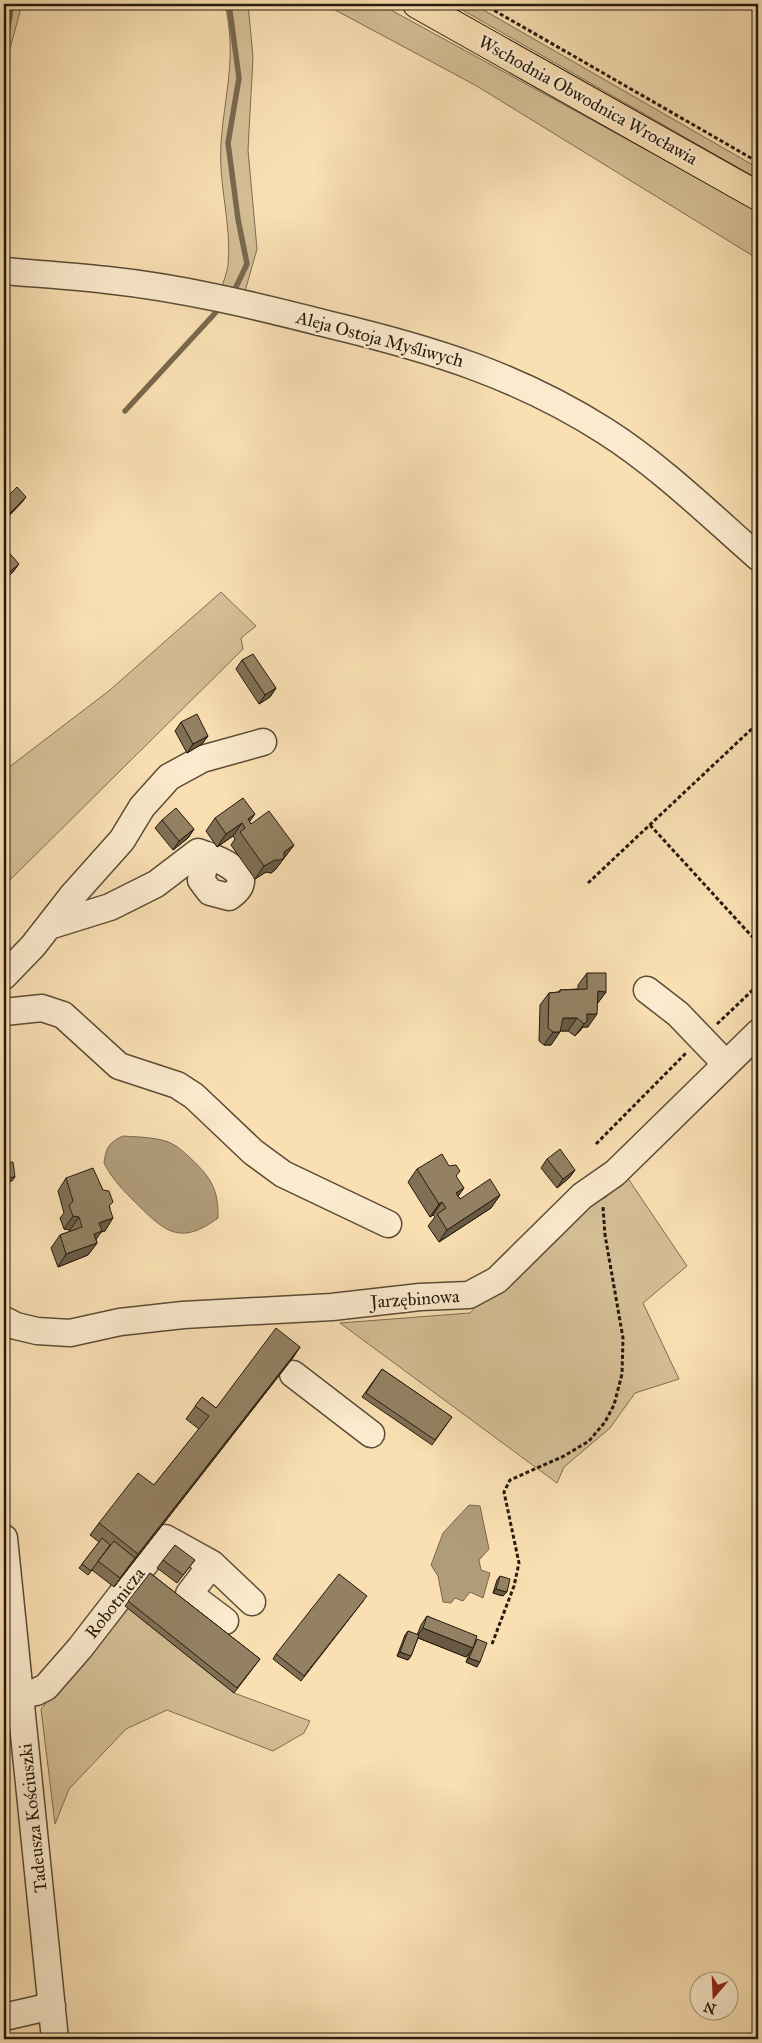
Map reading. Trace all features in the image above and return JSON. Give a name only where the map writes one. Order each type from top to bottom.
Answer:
[{"type":"main road","name":"Wschodnia Obwodnica Wrocławia","points":[[417,4],[758,196]]},
{"type":"street","name":"Aleja Ostoja Myśliwych","points":[[4,271],[108,280],[185,292],[326,323],[410,344],[462,361],[534,390],[606,432],[668,478],[758,557]]},
{"type":"street","points":[[4,976],[122,840],[142,807],[169,777],[202,758],[263,742]]},
{"type":"street","points":[[49,926],[110,907],[156,884],[198,852],[207,855]]},
{"type":"street","points":[[647,990],[678,1014],[726,1064]]},
{"type":"street","points":[[4,1012],[42,1008],[63,1015],[119,1066],[177,1085],[194,1096],[253,1152],[283,1174],[388,1224]]},
{"type":"street","name":"Jarzębinowa","points":[[4,1320],[16,1326],[37,1331],[70,1333],[129,1321],[261,1309],[332,1317],[420,1297],[469,1295],[497,1280],[582,1196],[615,1172],[758,1032]]},
{"type":"street","points":[[294,1374],[371,1434]]},
{"type":"street","name":"Tadeusza Kościuszki","points":[[4,1538],[55,2039]]},
{"type":"street","name":"Robotnicza","points":[[21,1695],[36,1692],[46,1687],[80,1648],[165,1538],[212,1564]]},
{"type":"street","points":[[225,1621],[189,1594],[212,1564],[252,1602]]},
{"type":"street","points":[[4,2017],[52,2006]]},
{"type":"path","points":[[483,4],[758,162]]},
{"type":"path","points":[[588,883],[758,723]]},
{"type":"path","points":[[650,825],[758,943]]},
{"type":"path","points":[[596,1144],[758,985]]},
{"type":"path","points":[[492,1644],[514,1586],[519,1563],[504,1492],[510,1480],[564,1456],[589,1440],[605,1422],[614,1405],[622,1374],[623,1338],[605,1235],[601,1182]]},
{"type":"shaded area","points":[[4,4],[22,4],[4,71]]},
{"type":"shaded area","points":[[225,4],[248,4],[253,57],[248,150],[257,249],[244,295],[221,290],[227,268],[229,250],[221,174],[221,143],[230,58],[230,41]]},
{"type":"shaded area","points":[[324,4],[380,4],[758,211],[758,259],[475,85]]},
{"type":"shaded area","points":[[452,4],[473,4],[758,168],[758,179]]},
{"type":"shaded area","points":[[221,592],[256,626],[241,638],[243,649],[4,886],[4,771],[110,690]]},
{"type":"shaded area","points":[[123,1136],[160,1140],[171,1143],[183,1151],[202,1169],[211,1183],[217,1198],[218,1218],[205,1227],[193,1232],[183,1233],[164,1228],[155,1221],[122,1189],[104,1163],[109,1146]]},
{"type":"shaded area","points":[[627,1177],[687,1266],[643,1303],[679,1379],[635,1393],[610,1428],[564,1467],[557,1483],[340,1323],[470,1313],[578,1204],[605,1198]]},
{"type":"shaded area","points":[[469,1505],[480,1506],[489,1549],[479,1560],[481,1570],[490,1573],[483,1598],[470,1592],[463,1601],[455,1598],[451,1603],[443,1602],[438,1576],[431,1565],[443,1533]]},
{"type":"shaded area","points":[[125,1606],[234,1693],[310,1721],[304,1733],[273,1751],[167,1710],[126,1729],[69,1789],[55,1824],[41,1709]]},
{"type":"building","points":[[17,487],[26,497],[8,515],[4,511],[4,500]]},
{"type":"building","points":[[4,547],[19,564],[4,577]]},
{"type":"building","points":[[253,654],[276,688],[265,695],[242,660]]},
{"type":"building","points":[[197,714],[208,736],[193,744],[181,722]]},
{"type":"building","points":[[243,798],[255,814],[248,819],[251,824],[269,811],[294,845],[284,852],[284,858],[264,866],[240,832],[245,828],[242,823],[226,834],[215,818]]},
{"type":"building","points":[[176,808],[194,829],[179,841],[162,820]]},
{"type":"building","points":[[587,973],[606,973],[606,992],[598,991],[597,1014],[587,1014],[587,1021],[584,1024],[577,1018],[563,1018],[560,1032],[553,1032],[548,1028],[549,993],[560,992],[560,990],[587,989]]},
{"type":"building","points":[[560,1149],[575,1170],[563,1179],[547,1159]]},
{"type":"building","points":[[442,1154],[449,1166],[456,1165],[460,1171],[456,1176],[464,1188],[456,1193],[460,1199],[490,1179],[500,1195],[447,1230],[437,1214],[446,1208],[442,1202],[439,1204],[417,1169]]},
{"type":"building","points":[[13,1162],[15,1177],[4,1178],[4,1163]]},
{"type":"building","points":[[93,1168],[103,1190],[109,1191],[113,1202],[109,1206],[113,1218],[99,1223],[102,1231],[94,1234],[97,1243],[66,1254],[60,1235],[82,1227],[79,1217],[73,1216],[69,1206],[73,1201],[66,1178]]},
{"type":"building","points":[[276,1328],[300,1347],[138,1554],[99,1523],[138,1473],[154,1485],[209,1416],[195,1406],[202,1397],[216,1408]]},
{"type":"building","points":[[382,1369],[452,1417],[435,1440],[366,1393]]},
{"type":"building","points":[[102,1538],[110,1545],[91,1571],[82,1564]]},
{"type":"building","points":[[114,1541],[135,1558],[120,1578],[98,1561]]},
{"type":"building","points":[[175,1545],[195,1560],[183,1575],[163,1560]]},
{"type":"building","points":[[150,1573],[260,1659],[237,1688],[128,1601]]},
{"type":"building","points":[[339,1574],[367,1596],[304,1676],[276,1654]]},
{"type":"building","points":[[500,1576],[510,1579],[507,1592],[496,1589]]},
{"type":"building","points":[[427,1616],[477,1636],[473,1648],[423,1628]]},
{"type":"building","points":[[408,1631],[419,1635],[411,1656],[400,1652]]},
{"type":"building","points":[[477,1639],[487,1643],[480,1662],[469,1658]]},
{"type":"waterway","points":[[5,44],[12,4]]},
{"type":"waterway","points":[[229,4],[239,78],[228,143],[238,219],[247,264],[236,287]]},
{"type":"waterway","points":[[125,411],[218,310]]}]
